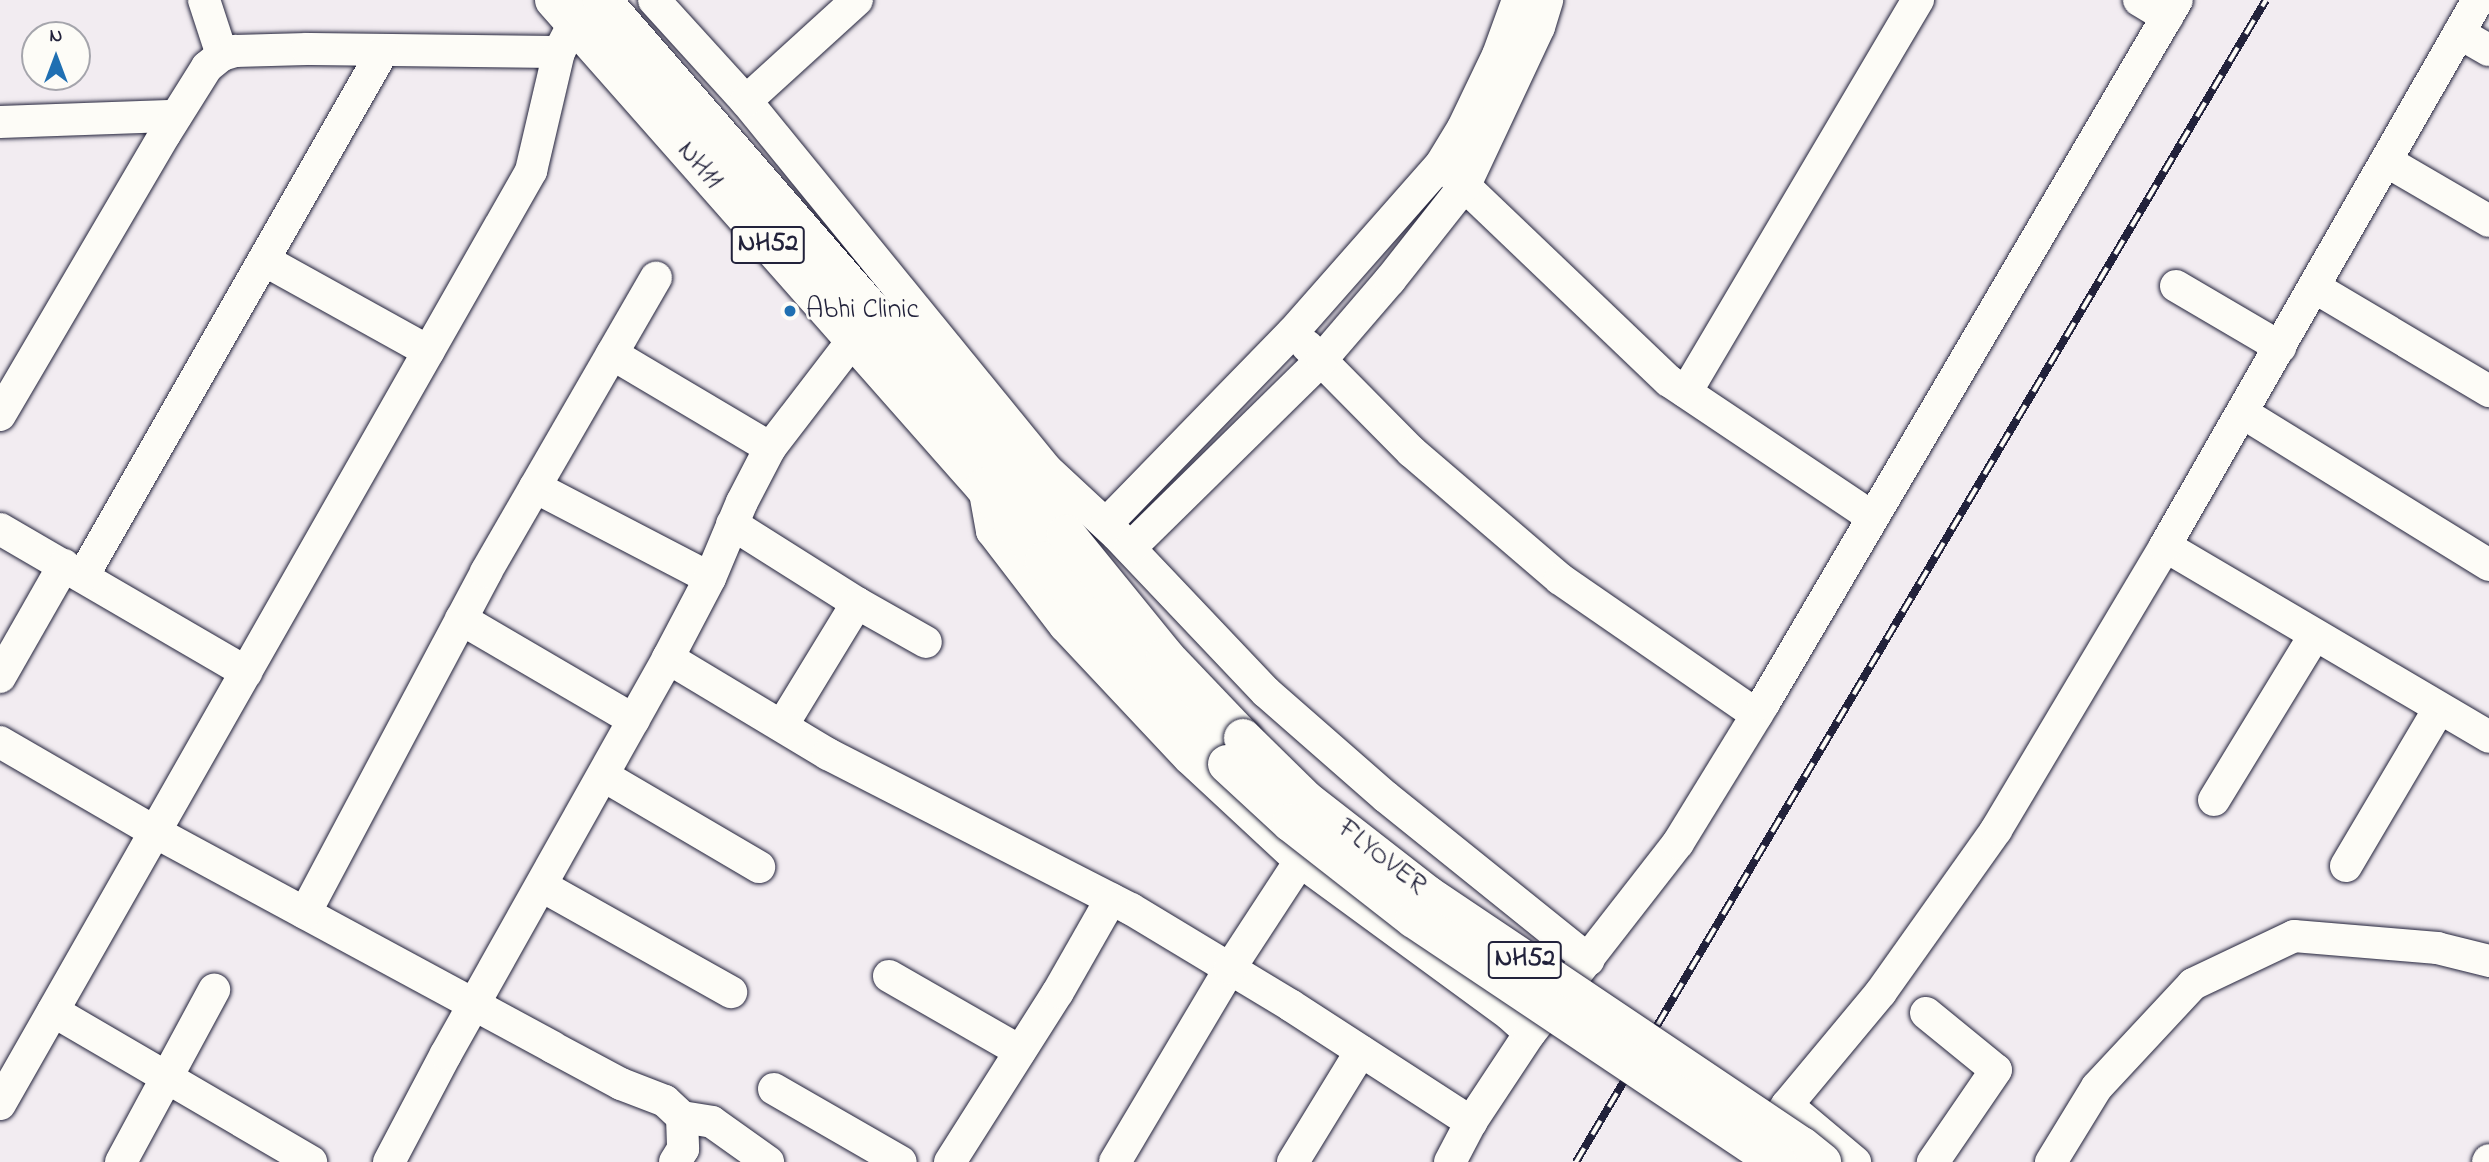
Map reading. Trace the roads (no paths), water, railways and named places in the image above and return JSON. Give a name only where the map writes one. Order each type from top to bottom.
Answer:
[{"type":"highway","name":"NH11","points":[[575,15],[852,341],[1013,476]]},
{"type":"highway","name":"NH52","points":[[575,15],[1013,476]]},
{"type":"highway","name":"FLYOVER","points":[[1013,476],[1066,534],[1165,656],[1291,823],[1414,919],[1777,1162]]},
{"type":"highway","name":"FLYOVER","points":[[1235,751],[1306,800],[1428,895],[1844,1161]]},
{"type":"street","points":[[204,0],[222,55]]},
{"type":"street","points":[[653,0],[746,101],[1013,476],[1106,524],[1266,692],[1386,797],[1589,960]]},
{"type":"street","points":[[746,101],[857,0]]},
{"type":"street","points":[[1106,524],[1292,333],[1441,164],[1463,128],[1498,55],[1518,0]]},
{"type":"street","points":[[1130,548],[1322,359],[1390,280],[1465,185],[1539,27],[1547,0]]},
{"type":"street","points":[[1686,393],[1918,0]]},
{"type":"street","points":[[1450,1162],[1471,1122],[1530,1033],[1678,843],[1757,715],[2172,8],[2139,0]]},
{"type":"street","points":[[1749,1162],[1787,1105],[1881,992],[1996,830],[2243,413],[2478,0]]},
{"type":"street","points":[[0,415],[176,116],[207,67],[222,55],[235,51],[307,49],[383,51],[575,15],[531,170],[0,1104]]},
{"type":"street","points":[[2459,33],[2489,50]]},
{"type":"street","points":[[0,677],[74,571],[264,260],[383,51]]},
{"type":"street","points":[[0,122],[176,116]]},
{"type":"street","points":[[2386,161],[2489,221]]},
{"type":"street","points":[[1441,164],[1669,381],[1872,517]]},
{"type":"street","points":[[264,260],[428,351]]},
{"type":"street","points":[[305,913],[461,619],[656,278]]},
{"type":"street","points":[[2176,286],[2280,347]]},
{"type":"street","points":[[2314,287],[2489,391]]},
{"type":"street","points":[[1292,333],[1322,359],[1412,452],[1560,579],[1757,715]]},
{"type":"street","points":[[389,1162],[668,657],[710,578],[732,524],[770,448],[852,341]]},
{"type":"street","points":[[612,354],[770,448]]},
{"type":"street","points":[[2243,413],[2489,565]]},
{"type":"street","points":[[1013,476],[992,531],[1065,625],[1189,758],[1300,862],[1509,1014],[1530,1033]]},
{"type":"street","points":[[535,487],[710,578]]},
{"type":"street","points":[[732,524],[857,603],[926,642]]},
{"type":"street","points":[[0,529],[246,672]]},
{"type":"street","points":[[2165,546],[2489,737]]},
{"type":"street","points":[[782,726],[857,603]]},
{"type":"street","points":[[461,619],[634,720]]},
{"type":"street","points":[[2214,800],[2314,636]]},
{"type":"street","points":[[668,657],[839,760],[1111,899],[1230,968],[1471,1122]]},
{"type":"street","points":[[2346,866],[2439,709]]},
{"type":"street","points":[[0,742],[155,832],[474,1005],[621,1084],[664,1101],[682,1117],[712,1122],[768,1162]]},
{"type":"street","points":[[604,776],[759,867]]},
{"type":"street","points":[[1115,1162],[1230,968],[1300,862]]},
{"type":"street","points":[[542,886],[731,992]]},
{"type":"street","points":[[950,1162],[1111,899]]},
{"type":"street","points":[[2051,1162],[2097,1087],[2193,984],[2294,936],[2437,948],[2489,961]]},
{"type":"street","points":[[888,976],[1020,1051]]},
{"type":"street","points":[[121,1162],[214,990]]},
{"type":"street","points":[[53,1011],[311,1162]]},
{"type":"street","points":[[1926,1013],[1996,1070],[1933,1162]]},
{"type":"street","points":[[1293,1162],[1361,1051]]},
{"type":"street","points":[[774,1089],[901,1162]]},
{"type":"street","points":[[1787,1105],[1844,1161]]},
{"type":"street","points":[[675,1162],[683,1149],[682,1117]]},
{"type":"railway","points":[[1576,1162],[2266,0]]},
{"type":"place","name":"Abhi Clinic","points":[[790,311]]}]
